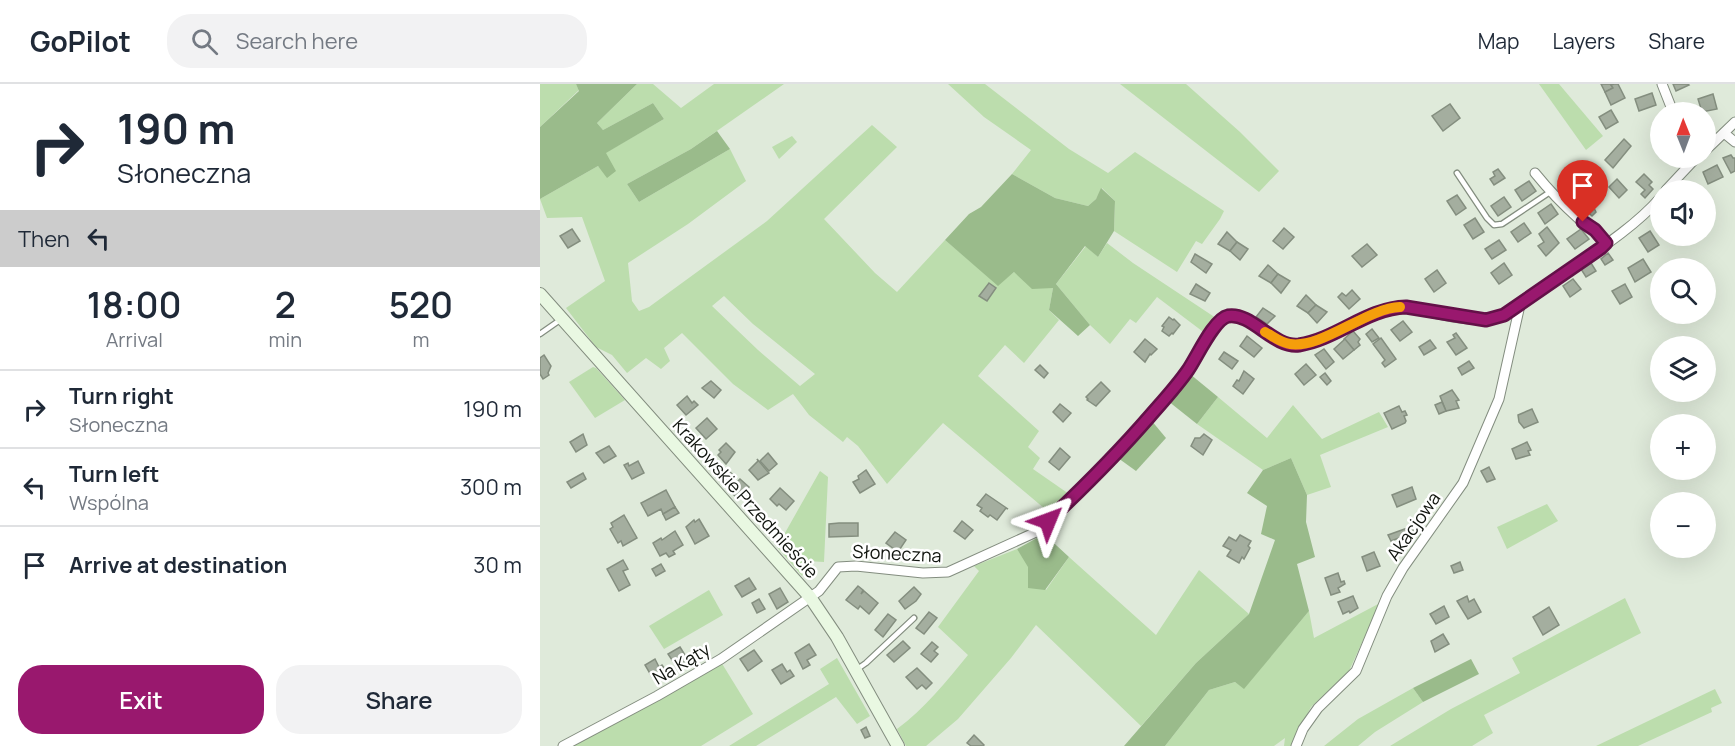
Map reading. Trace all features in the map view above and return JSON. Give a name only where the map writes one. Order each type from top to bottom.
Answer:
[{"type":"main road","name":"Krakowskie Przedmieście","points":[[540,294],[810,597],[829,624],[898,746]]},
{"type":"street","points":[[1662,84],[1669,102]]},
{"type":"street","points":[[1716,141],[1735,122]]},
{"type":"street","points":[[1724,133],[1735,142]]},
{"type":"street","points":[[1674,180],[1685,168]]},
{"type":"street","points":[[1535,173],[1550,192],[1579,219],[1595,230],[1606,243]]},
{"type":"street","name":"Słoneczna","points":[[810,597],[819,591],[838,567],[856,566],[923,573],[948,573],[1040,528],[1128,442],[1187,372],[1215,326],[1227,316],[1241,318],[1280,342],[1299,345],[1393,308],[1406,307],[1486,320],[1504,315],[1520,305],[1593,254],[1650,210]]},
{"type":"street","name":"Akacjowa","points":[[1296,746],[1303,729],[1317,708],[1356,671],[1387,596],[1403,568],[1463,483],[1499,399],[1520,305]]},
{"type":"street","name":"Na Kąty","points":[[563,746],[721,659],[810,597]]},
{"type":"lane","points":[[1457,173],[1494,225],[1502,224],[1550,192]]},
{"type":"lane","points":[[540,334],[562,319]]},
{"type":"lane","points":[[856,670],[914,618]]},
{"type":"green space","points":[[540,84],[576,84],[579,90],[540,127]]},
{"type":"green space","points":[[576,84],[637,84],[597,123],[603,130],[653,103],[664,119],[606,153],[616,171],[607,178],[598,166],[540,199],[540,127],[579,91]]},
{"type":"green space","points":[[637,84],[653,84],[681,108],[714,84],[784,84],[691,149],[627,184],[639,202],[730,149],[746,181],[688,224],[628,263],[632,301],[639,311],[649,307],[767,221],[872,125],[897,147],[824,219],[875,273],[897,292],[945,240],[998,285],[1014,272],[1053,288],[1049,310],[1059,320],[1024,363],[1005,345],[978,376],[1039,431],[1028,447],[1040,458],[1033,469],[1069,494],[1051,514],[943,423],[887,484],[858,446],[847,437],[843,442],[809,415],[793,394],[768,410],[733,384],[682,333],[664,348],[670,361],[661,369],[646,358],[627,373],[612,355],[596,347],[566,308],[605,281],[582,217],[547,218],[540,199],[598,166],[608,177],[605,153],[664,119],[653,103],[603,130],[597,123]],"holes":[[[724,296],[753,324],[815,374],[800,386],[712,306]]]},
{"type":"green space","points":[[948,84],[985,84],[1069,149],[1108,173],[1135,152],[1224,211],[1202,244],[1196,241],[1177,272],[1114,231],[1115,201],[1102,188],[1096,199],[1088,206],[1055,198],[1012,174],[1031,150],[984,117]]},
{"type":"green space","points":[[1120,84],[1186,84],[1240,132],[1279,171],[1259,192]]},
{"type":"green space","points":[[1539,84],[1559,84],[1603,136],[1586,150]]},
{"type":"green space","points":[[717,131],[730,149],[639,202],[627,184],[691,149]]},
{"type":"green space","points":[[792,136],[797,142],[779,159],[772,147]]},
{"type":"green space","points":[[1012,174],[1055,198],[1088,206],[1096,199],[1101,188],[1115,201],[1114,231],[1098,257],[1085,246],[1056,284],[1090,325],[1078,336],[1049,310],[1053,288],[1032,289],[1014,272],[998,286],[945,240]]},
{"type":"green space","points":[[1107,243],[1216,318],[1206,334],[1157,297],[1136,323],[1130,319],[1110,344],[1090,325],[1056,284],[1086,246],[1098,257]]},
{"type":"green space","points":[[593,367],[625,400],[595,418],[569,382]]},
{"type":"green space","points":[[1190,374],[1218,397],[1197,424],[1168,401]]},
{"type":"green space","points":[[1218,397],[1267,438],[1293,405],[1322,439],[1379,412],[1388,427],[1320,455],[1331,487],[1307,495],[1291,458],[1263,470],[1197,424]]},
{"type":"green space","points":[[1151,420],[1166,438],[1136,471],[1118,458]]},
{"type":"green space","points":[[1291,458],[1307,495],[1306,522],[1315,557],[1297,564],[1309,611],[1244,689],[1235,682],[1209,690],[1165,746],[1124,746],[1196,663],[1249,614],[1275,540],[1261,534],[1267,506],[1247,493],[1263,470]]},
{"type":"green space","points":[[820,471],[828,477],[824,562],[804,563],[807,567],[802,576],[777,547]]},
{"type":"green space","points":[[1547,504],[1558,521],[1507,549],[1497,527]]},
{"type":"green space","points":[[1044,534],[1069,557],[1045,590],[1028,588],[1028,567],[1017,549]]},
{"type":"green space","points":[[1017,549],[1046,590],[1069,557],[1156,635],[1199,570],[1249,614],[1196,663],[1141,726],[1036,625],[1011,658],[958,719],[926,746],[906,746],[897,729],[926,703],[968,655],[938,627],[979,571],[974,566]]},
{"type":"green space","points":[[709,590],[723,615],[664,649],[649,626]]},
{"type":"green space","points":[[1625,598],[1641,633],[1484,715],[1493,733],[1472,746],[1390,746],[1451,709],[1520,673],[1512,658]]},
{"type":"green space","points":[[1380,603],[1349,671],[1311,707],[1291,746],[1284,746],[1285,738],[1274,746],[1165,746],[1209,690],[1235,682],[1244,688],[1309,611],[1314,638]]},
{"type":"green space","points":[[837,658],[870,716],[857,724],[836,697],[756,746],[729,746],[829,684],[820,669]]},
{"type":"green space","points":[[1471,659],[1479,674],[1423,702],[1413,688]]},
{"type":"green space","points":[[721,662],[753,714],[701,746],[569,746]]},
{"type":"green space","points":[[1413,688],[1423,702],[1375,732],[1358,746],[1324,746],[1358,719]]},
{"type":"green space","points":[[1715,689],[1722,703],[1711,708],[1712,712],[1638,746],[1596,746]]},
{"type":"building","points":[[1601,84],[1614,84],[1611,85],[1613,88],[1605,92]]},
{"type":"building","points":[[1618,84],[1625,98],[1611,105],[1605,92],[1613,88],[1611,85]]},
{"type":"building","points":[[1673,84],[1688,84],[1689,85],[1676,91]]},
{"type":"building","points":[[1652,93],[1655,102],[1650,102],[1650,107],[1639,111],[1635,99]]},
{"type":"building","points":[[1713,94],[1715,102],[1699,102],[1698,99]]},
{"type":"building","points":[[1450,104],[1460,118],[1443,131],[1432,116]]},
{"type":"building","points":[[1611,110],[1618,122],[1606,129],[1599,117]]},
{"type":"building","points":[[1624,139],[1631,146],[1613,168],[1605,160]]},
{"type":"building","points":[[1731,155],[1735,158],[1735,171],[1731,173],[1723,158]]},
{"type":"building","points":[[1716,166],[1723,177],[1716,180],[1706,180],[1703,172],[1716,168]]},
{"type":"building","points":[[1498,169],[1505,178],[1494,185],[1490,179],[1495,176],[1493,172]]},
{"type":"building","points":[[1644,174],[1650,180],[1650,192],[1645,198],[1641,194],[1645,190],[1636,182]]},
{"type":"building","points":[[1617,179],[1627,190],[1619,198],[1609,187]]},
{"type":"building","points":[[1529,181],[1536,191],[1522,201],[1515,190]]},
{"type":"building","points":[[1595,187],[1605,195],[1597,204],[1588,195]]},
{"type":"building","points":[[1457,195],[1466,208],[1456,215],[1447,201]]},
{"type":"building","points":[[1588,195],[1597,204],[1594,208],[1596,212],[1592,216],[1579,204],[1583,196],[1585,198]]},
{"type":"building","points":[[1504,197],[1511,207],[1498,216],[1491,206]]},
{"type":"building","points":[[1551,204],[1558,214],[1545,224],[1538,213]]},
{"type":"building","points":[[1475,218],[1484,232],[1473,239],[1464,225]]},
{"type":"building","points":[[1524,223],[1531,233],[1518,242],[1511,232]]},
{"type":"building","points":[[1547,227],[1559,243],[1546,256],[1538,246],[1544,242],[1539,234]]},
{"type":"building","points":[[1284,228],[1294,237],[1283,249],[1273,241]]},
{"type":"building","points":[[572,229],[580,241],[568,248],[560,236]]},
{"type":"building","points":[[1581,229],[1589,239],[1575,249],[1567,239]]},
{"type":"building","points":[[1650,231],[1650,246],[1657,246],[1648,252],[1639,238]]},
{"type":"building","points":[[1227,232],[1237,242],[1230,251],[1218,244]]},
{"type":"building","points":[[1499,240],[1506,250],[1492,259],[1485,249]]},
{"type":"building","points":[[1237,242],[1248,249],[1240,260],[1230,251]]},
{"type":"building","points":[[1367,244],[1377,255],[1362,267],[1352,256]]},
{"type":"building","points":[[1608,253],[1613,260],[1605,265],[1601,259]]},
{"type":"building","points":[[1195,254],[1212,264],[1206,273],[1191,262]]},
{"type":"building","points":[[1643,259],[1650,273],[1635,282],[1628,268]]},
{"type":"building","points":[[1504,263],[1512,275],[1499,284],[1491,273]]},
{"type":"building","points":[[1591,263],[1596,271],[1586,277],[1581,269]]},
{"type":"building","points":[[1268,265],[1278,274],[1271,283],[1259,276]]},
{"type":"building","points":[[1437,270],[1446,283],[1434,292],[1425,279]]},
{"type":"building","points":[[1278,274],[1290,281],[1281,293],[1271,283]]},
{"type":"building","points":[[1573,279],[1581,289],[1570,297],[1563,286]]},
{"type":"building","points":[[989,283],[996,288],[987,301],[979,296]]},
{"type":"building","points":[[1196,284],[1210,293],[1205,301],[1190,294]]},
{"type":"building","points":[[1625,284],[1632,297],[1620,304],[1612,291]]},
{"type":"building","points":[[1352,290],[1360,299],[1349,309],[1338,297],[1342,293],[1346,296]]},
{"type":"building","points":[[1306,295],[1316,305],[1308,313],[1297,306]]},
{"type":"building","points":[[1316,305],[1327,312],[1317,323],[1308,313]]},
{"type":"building","points":[[1263,308],[1275,316],[1267,324],[1256,317]]},
{"type":"building","points":[[1169,317],[1180,325],[1169,336],[1162,331],[1164,327],[1162,326]]},
{"type":"building","points":[[1403,321],[1412,332],[1400,341],[1391,330]]},
{"type":"building","points":[[1372,329],[1379,338],[1372,342],[1366,334]]},
{"type":"building","points":[[1353,331],[1360,339],[1358,342],[1360,345],[1354,350],[1344,339]]},
{"type":"building","points":[[1456,333],[1467,348],[1456,355],[1447,342],[1455,338],[1453,335]]},
{"type":"building","points":[[1247,336],[1262,348],[1254,357],[1240,346]]},
{"type":"building","points":[[1381,338],[1396,359],[1385,367],[1382,363],[1385,360],[1373,344]]},
{"type":"building","points":[[1145,339],[1157,349],[1145,362],[1134,352]]},
{"type":"building","points":[[1345,339],[1354,350],[1343,359],[1334,349]]},
{"type":"building","points":[[1430,340],[1436,348],[1424,355],[1419,347]]},
{"type":"building","points":[[1324,349],[1334,362],[1326,369],[1315,355]]},
{"type":"building","points":[[1224,352],[1238,361],[1232,369],[1219,359]]},
{"type":"building","points":[[544,355],[551,366],[549,375],[543,379],[540,374],[540,358]]},
{"type":"building","points":[[1469,361],[1474,368],[1462,375],[1458,368]]},
{"type":"building","points":[[1306,364],[1316,375],[1304,385],[1295,374]]},
{"type":"building","points":[[1040,365],[1048,373],[1044,378],[1035,370]]},
{"type":"building","points":[[1244,371],[1254,379],[1243,394],[1233,386],[1237,380],[1239,381]]},
{"type":"building","points":[[1325,373],[1331,381],[1327,385],[1320,377]]},
{"type":"building","points":[[711,381],[721,390],[714,398],[702,388]]},
{"type":"building","points":[[1101,382],[1110,391],[1096,406],[1086,397]]},
{"type":"building","points":[[1452,390],[1459,400],[1456,401],[1459,408],[1446,411],[1440,396]]},
{"type":"building","points":[[687,396],[692,403],[694,401],[698,405],[686,415],[677,405]]},
{"type":"building","points":[[1442,402],[1446,411],[1439,414],[1435,405]]},
{"type":"building","points":[[1060,404],[1071,413],[1063,422],[1053,412]]},
{"type":"building","points":[[1399,406],[1407,415],[1404,416],[1406,421],[1392,429],[1384,413]]},
{"type":"building","points":[[1532,409],[1538,422],[1524,428],[1519,422],[1518,415]]},
{"type":"building","points":[[707,418],[717,429],[706,439],[696,428]]},
{"type":"building","points":[[583,434],[587,445],[576,452],[570,442]]},
{"type":"building","points":[[1204,434],[1212,440],[1203,455],[1191,446],[1195,438],[1200,438]]},
{"type":"building","points":[[1527,442],[1531,450],[1528,451],[1530,455],[1516,459],[1512,449]]},
{"type":"building","points":[[726,443],[735,452],[726,464],[718,455],[721,452],[719,450]]},
{"type":"building","points":[[609,446],[616,456],[604,463],[596,453]]},
{"type":"building","points":[[1060,448],[1070,457],[1059,470],[1049,462]]},
{"type":"building","points":[[768,453],[777,464],[769,471],[760,461]]},
{"type":"building","points":[[757,459],[769,473],[758,480],[749,470],[758,461]]},
{"type":"building","points":[[638,461],[644,473],[632,479],[624,465],[628,463],[629,466]]},
{"type":"building","points":[[1489,467],[1495,479],[1487,482],[1481,471]]},
{"type":"building","points":[[728,470],[733,475],[724,483],[719,478]]},
{"type":"building","points":[[866,470],[875,484],[860,493],[853,482],[859,479],[858,476]]},
{"type":"building","points":[[583,473],[586,479],[571,488],[567,482]]},
{"type":"building","points":[[740,479],[749,487],[738,499],[732,493],[736,489],[733,486]]},
{"type":"building","points":[[1412,487],[1416,499],[1397,507],[1392,495]]},
{"type":"building","points":[[780,488],[794,501],[786,510],[779,504],[777,506],[770,499]]},
{"type":"building","points":[[666,490],[675,507],[663,514],[661,509],[648,516],[641,503]]},
{"type":"building","points":[[986,494],[1008,509],[1006,508],[997,520],[980,511],[982,508],[977,505]]},
{"type":"building","points":[[675,507],[679,513],[666,520],[663,514]]},
{"type":"building","points":[[624,515],[637,538],[623,546],[621,541],[618,543],[610,529],[613,527],[611,523]]},
{"type":"building","points":[[699,519],[709,536],[695,544],[686,527]]},
{"type":"building","points":[[962,521],[973,530],[965,539],[954,531]]},
{"type":"building","points":[[858,523],[858,536],[829,537],[829,524]]},
{"type":"building","points":[[1413,526],[1415,532],[1391,541],[1388,535]]},
{"type":"building","points":[[675,531],[683,545],[673,551],[675,554],[669,557],[666,553],[660,556],[653,543]]},
{"type":"building","points":[[895,532],[906,540],[898,552],[886,543]]},
{"type":"building","points":[[1240,535],[1251,541],[1244,559],[1242,557],[1239,563],[1227,556],[1231,550],[1223,546],[1229,537],[1236,541]]},
{"type":"building","points":[[1374,552],[1380,566],[1367,571],[1362,557]]},
{"type":"building","points":[[623,560],[628,569],[623,571],[630,585],[619,591],[607,569]]},
{"type":"building","points":[[1460,562],[1463,570],[1454,573],[1451,566]]},
{"type":"building","points":[[661,564],[665,571],[656,576],[652,569]]},
{"type":"building","points":[[1338,573],[1341,582],[1344,581],[1345,584],[1338,588],[1340,592],[1331,595],[1325,578]]},
{"type":"building","points":[[749,578],[756,589],[742,597],[735,586]]},
{"type":"building","points":[[858,586],[863,590],[861,594],[864,591],[878,603],[869,614],[860,606],[858,609],[846,600]]},
{"type":"building","points":[[914,587],[921,594],[905,609],[899,601]]},
{"type":"building","points":[[780,588],[788,602],[777,609],[769,594]]},
{"type":"building","points":[[1353,596],[1358,608],[1343,614],[1338,602]]},
{"type":"building","points":[[1467,596],[1469,602],[1474,599],[1481,612],[1468,619],[1457,601]]},
{"type":"building","points":[[759,599],[765,609],[757,613],[752,603]]},
{"type":"building","points":[[1444,606],[1449,617],[1436,624],[1430,614]]},
{"type":"building","points":[[1549,607],[1559,625],[1543,635],[1533,617]]},
{"type":"building","points":[[929,612],[937,618],[924,634],[916,628]]},
{"type":"building","points":[[888,614],[896,620],[883,637],[875,630]]},
{"type":"building","points":[[1443,634],[1449,644],[1435,652],[1431,641]]},
{"type":"building","points":[[903,641],[910,648],[894,662],[887,655]]},
{"type":"building","points":[[932,642],[938,647],[934,651],[938,654],[931,662],[921,654]]},
{"type":"building","points":[[809,644],[816,655],[807,660],[810,665],[803,669],[795,653]]},
{"type":"building","points":[[680,647],[688,660],[676,666],[668,654]]},
{"type":"building","points":[[754,650],[762,661],[748,671],[740,659]]},
{"type":"building","points":[[655,659],[659,667],[662,665],[665,669],[652,677],[645,665]]},
{"type":"building","points":[[782,664],[787,672],[790,670],[794,676],[781,684],[772,670]]},
{"type":"building","points":[[917,668],[932,683],[926,689],[922,685],[917,689],[906,677]]},
{"type":"building","points":[[866,727],[870,736],[865,738],[861,730]]},
{"type":"building","points":[[974,735],[983,746],[971,746],[967,743]]},
{"type":"slow traffic","points":[[1265,332],[1280,342],[1299,345],[1350,326],[1377,312],[1400,307]]},
{"type":"route","points":[[1048,521],[1128,442],[1187,372],[1215,326],[1227,316],[1241,318],[1280,342],[1293,345],[1317,339],[1377,312],[1393,308],[1406,307],[1486,320],[1504,315],[1520,305],[1606,243],[1595,230],[1583,222]]}]
